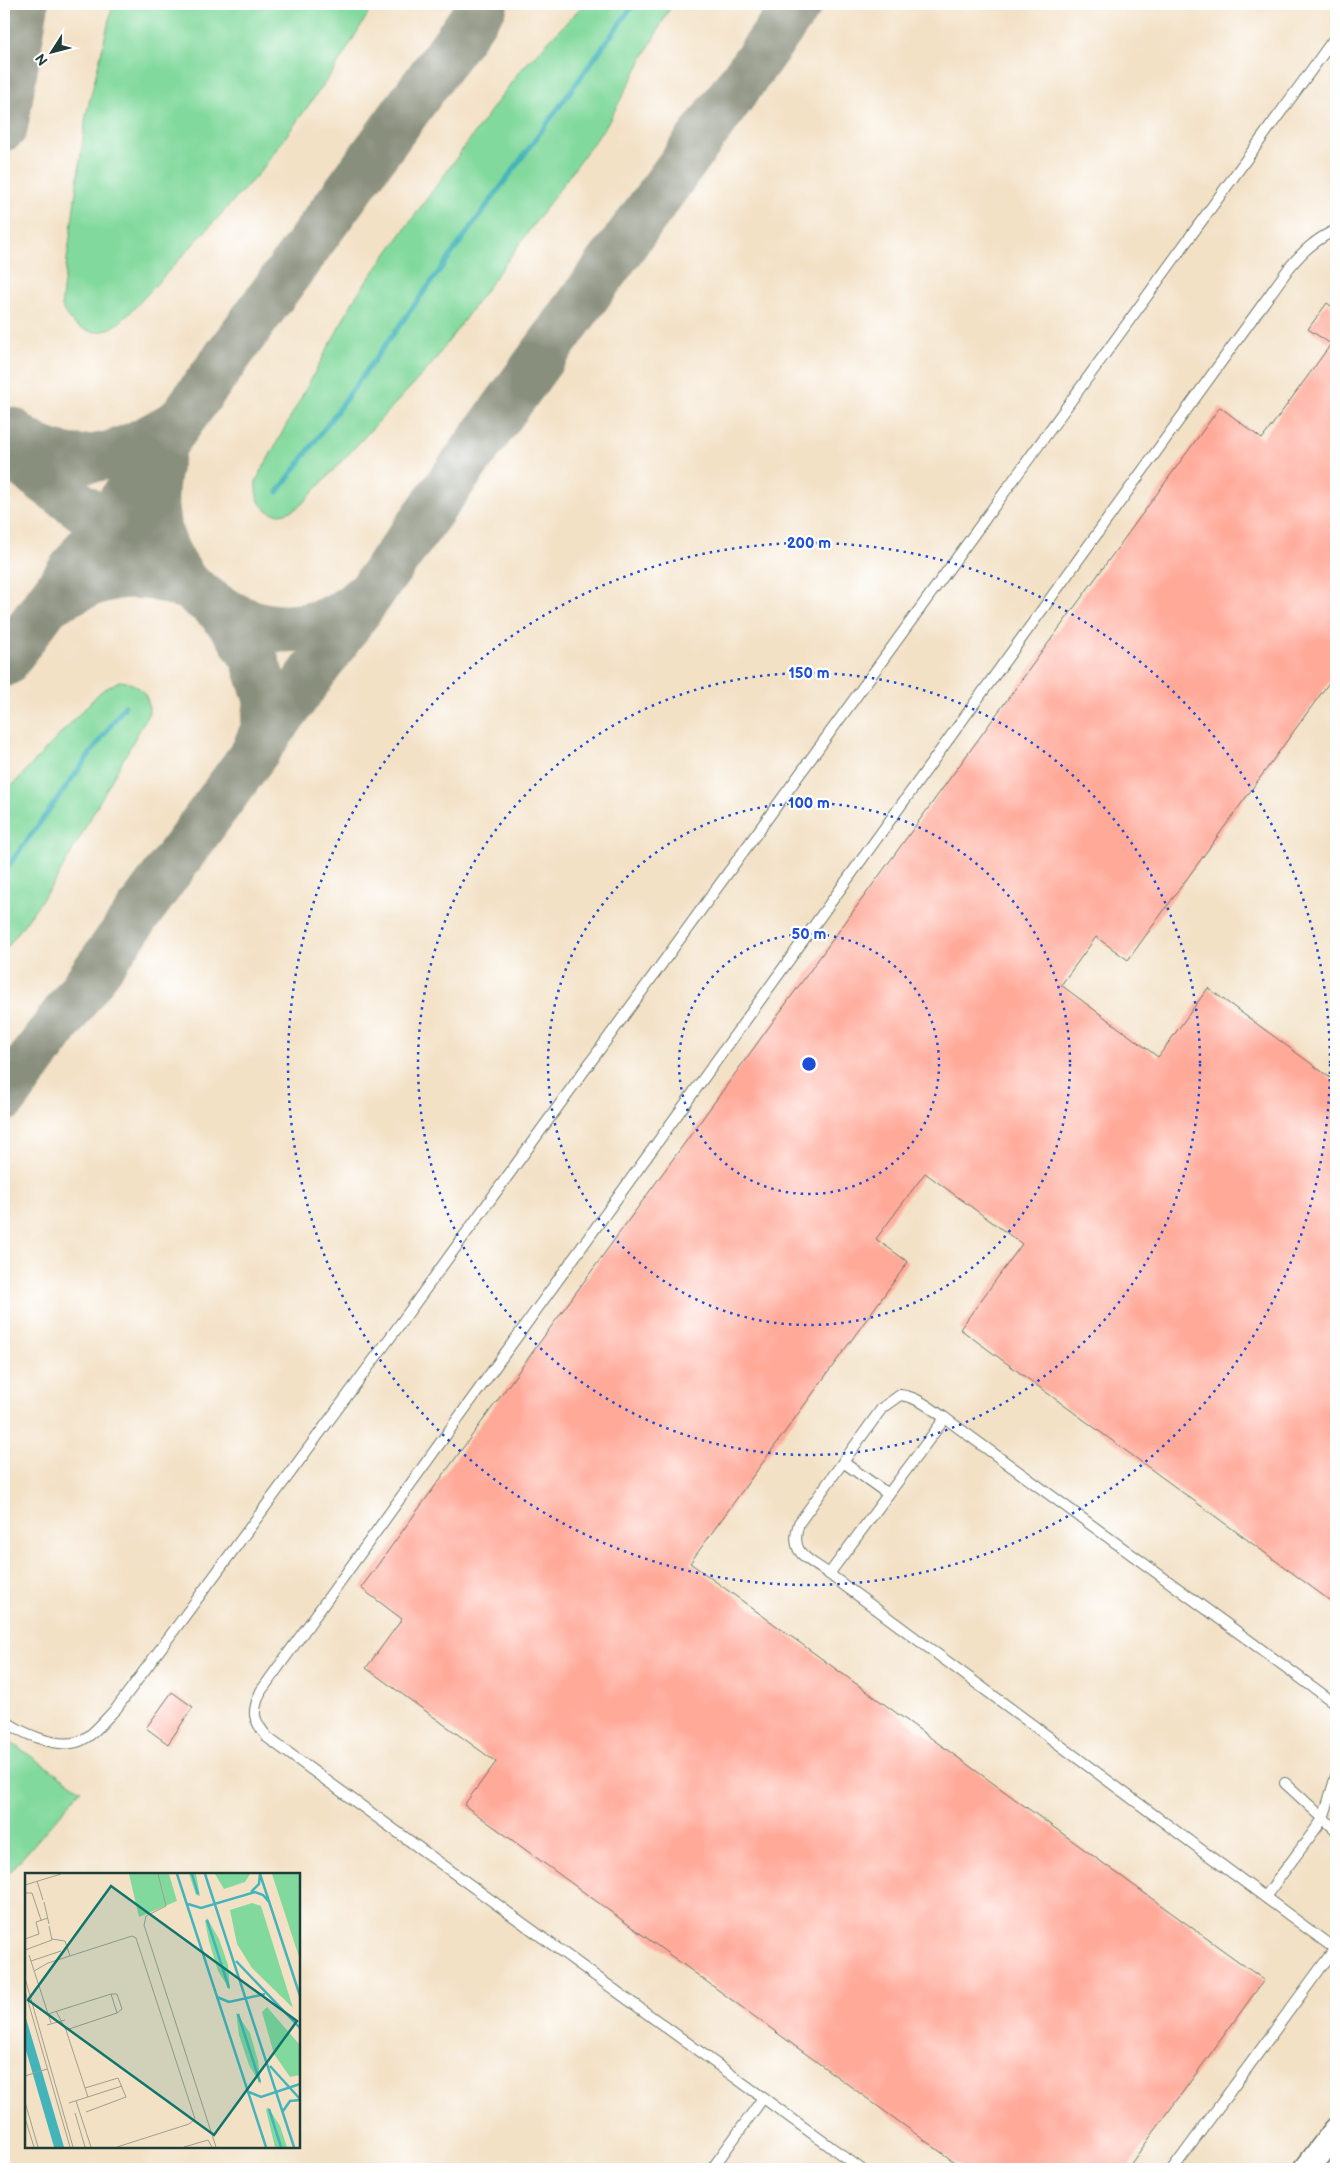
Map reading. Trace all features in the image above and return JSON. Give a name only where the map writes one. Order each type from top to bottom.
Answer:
[{"type":"street","points":[[1307,2169],[1336,2131]]},
{"type":"lane","points":[[4,1720],[19,1731],[39,1738],[63,1743],[78,1742],[97,1728],[116,1708],[401,1323],[1336,36]]},
{"type":"lane","points":[[862,2169],[268,1738],[258,1727],[254,1715],[255,1704],[261,1691],[1289,268],[1303,250],[1336,230]]},
{"type":"lane","points":[[1173,2169],[1336,1948],[1265,1898],[801,1553],[796,1545],[795,1535],[799,1523],[882,1408],[900,1395],[918,1399],[1336,1704]]},
{"type":"lane","points":[[829,1574],[945,1418]]},
{"type":"lane","points":[[843,1462],[888,1494]]},
{"type":"lane","points":[[1265,1898],[1323,1819],[1336,1776]]},
{"type":"lane","points":[[1285,1783],[1336,1830]]},
{"type":"lane","points":[[712,2169],[764,2098]]},
{"type":"green space","points":[[113,4],[374,4],[335,69],[260,172],[127,316],[110,329],[97,332],[84,329],[68,318],[62,303],[86,116]]},
{"type":"green space","points":[[584,4],[672,4],[609,121],[432,364],[302,504],[285,513],[269,512],[259,500],[256,492],[256,481],[356,296],[519,72]]},
{"type":"green space","points":[[119,681],[132,684],[142,690],[149,706],[149,713],[56,880],[4,952],[4,794],[100,692]]},
{"type":"green space","points":[[4,1738],[81,1790],[4,1879]]},
{"type":"building","points":[[1327,303],[1336,310],[1336,673],[1128,960],[1096,937],[1061,985],[1158,1057],[1208,988],[1336,1082],[1336,1605],[960,1329],[1022,1244],[925,1173],[876,1239],[908,1262],[690,1563],[1264,1980],[1127,2169],[964,2169],[464,1805],[496,1762],[366,1668],[402,1619],[361,1588],[1220,407],[1262,439],[1331,344],[1308,329]]},
{"type":"building","points":[[172,1692],[193,1707],[168,1744],[146,1728]]},
{"type":"waterway","points":[[278,492],[634,4]]},
{"type":"waterway","points":[[4,872],[125,706]]},
{"type":"taxiway","points":[[4,127],[25,4]]},
{"type":"taxiway","points":[[4,663],[484,4]]},
{"type":"taxiway","points":[[4,1098],[798,4]]},
{"type":"taxiway","points":[[11,431],[40,450],[76,459],[109,455],[125,450],[172,426]]},
{"type":"taxiway","points":[[4,450],[218,608],[239,619],[273,628],[305,627],[336,617],[362,599]]},
{"type":"taxiway","points":[[162,450],[155,485],[154,502],[156,518],[165,549],[183,580]]},
{"type":"taxiway","points":[[49,603],[81,586],[112,577],[145,575],[180,584]]},
{"type":"taxiway","points":[[218,608],[236,629],[254,658],[268,701],[264,730],[257,746]]}]
